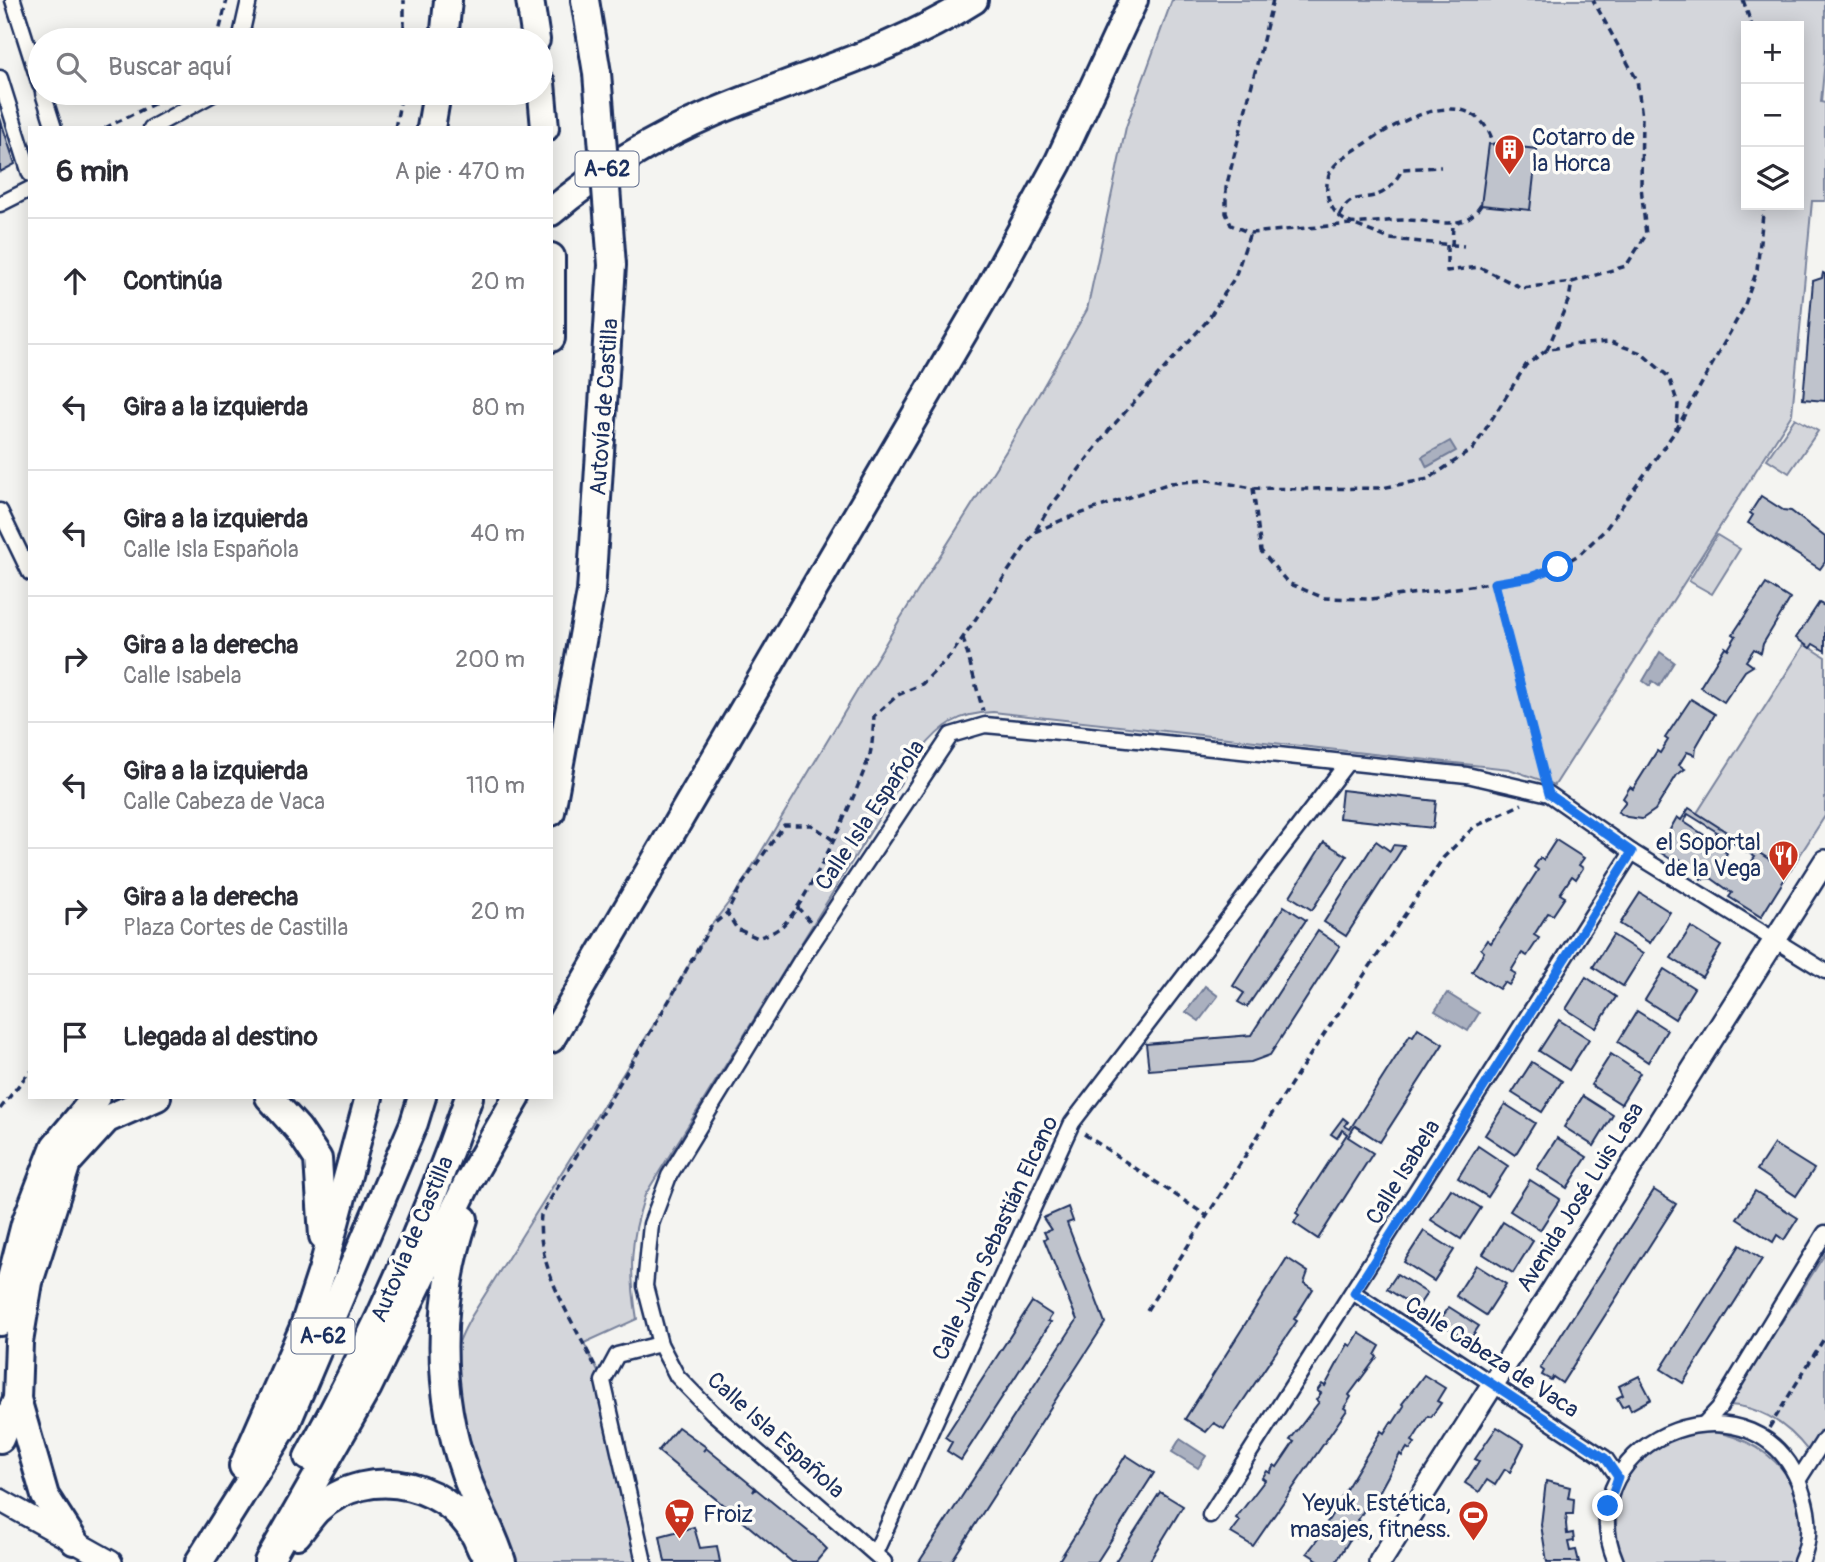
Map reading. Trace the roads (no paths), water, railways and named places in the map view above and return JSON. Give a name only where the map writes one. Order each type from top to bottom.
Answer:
[{"type":"highway","points":[[446,28],[449,0]]},
{"type":"highway","points":[[530,0],[535,28]]},
{"type":"highway","name":"Autovía de Castilla","points":[[553,801],[591,592],[612,265],[597,73],[585,0]]},
{"type":"highway","points":[[553,211],[605,172],[712,113],[860,58],[921,32],[974,0]]},
{"type":"highway","points":[[553,1036],[992,284],[1058,163],[1135,0]]},
{"type":"highway","points":[[431,126],[435,105]]},
{"type":"highway","points":[[543,105],[545,126]]},
{"type":"highway","points":[[0,1322],[25,1224],[55,1146],[94,1099]]},
{"type":"highway","points":[[74,1541],[45,1496],[17,1399],[19,1342],[29,1282],[67,1163],[107,1119],[152,1099]]},
{"type":"highway","points":[[272,1099],[298,1129],[318,1159],[323,1207],[322,1271]]},
{"type":"highway","points":[[205,1552],[303,1329],[322,1271],[368,1099]]},
{"type":"highway","name":"Autovía de Castilla","points":[[205,1552],[287,1422],[414,1124],[421,1099]]},
{"type":"highway","name":"Autovía de Castilla","points":[[248,1562],[319,1437],[374,1327],[450,1152],[468,1099]]},
{"type":"highway","points":[[268,1562],[368,1387],[468,1182],[517,1099]]},
{"type":"highway","points":[[502,1562],[455,1441],[445,1389],[444,1337],[458,1237],[517,1099]]},
{"type":"highway","points":[[0,1439],[17,1399]]},
{"type":"highway","points":[[278,1562],[318,1509],[344,1493],[385,1483],[413,1486],[447,1503],[473,1529],[485,1562]]},
{"type":"street","points":[[13,0],[28,47]]},
{"type":"street","points":[[243,28],[249,0]]},
{"type":"street","points":[[0,78],[28,168]]},
{"type":"street","points":[[47,105],[53,126]]},
{"type":"street","points":[[155,126],[193,105]]},
{"type":"street","points":[[0,204],[28,190]]},
{"type":"street","points":[[0,511],[28,569]]},
{"type":"street","name":"Calle Isla Española","points":[[880,1558],[712,1412],[677,1376],[660,1344],[645,1286],[652,1224],[669,1176],[803,957],[951,735],[985,725],[1467,775],[1549,794],[1632,852],[1825,971]]},
{"type":"street","name":"Calle Juan Sebastián Elcano","points":[[880,1558],[1072,1123],[1347,763]]},
{"type":"street","name":"Calle Isabela","points":[[1210,1515],[1354,1293],[1632,852]]},
{"type":"street","name":"Avenida José Luis Lasa","points":[[1380,1562],[1825,861]]},
{"type":"street","points":[[1705,1423],[1719,1408],[1825,1233]]},
{"type":"street","name":"Calle Cabeza de Vaca","points":[[1354,1293],[1605,1458],[1618,1477]]},
{"type":"street","points":[[645,1562],[603,1381],[617,1355],[660,1344]]},
{"type":"street","points":[[1719,1408],[1725,1424]]},
{"type":"street","points":[[1616,1562],[1609,1545],[1608,1506],[1618,1477],[1629,1461],[1664,1433],[1705,1423],[1725,1424],[1763,1439],[1785,1458],[1796,1474],[1810,1516],[1806,1550],[1801,1562]]},
{"type":"street","points":[[1796,1474],[1808,1463],[1825,1438]]},
{"type":"street","name":"Calle Cabeza de Vaca","points":[[1605,1458],[1629,1461]]},
{"type":"street","points":[[0,1500],[111,1562]]},
{"type":"water","points":[[1450,441],[1456,451],[1427,467],[1422,457]]},
{"type":"water","points":[[1660,652],[1674,662],[1659,686],[1652,681],[1650,686],[1643,681]]},
{"type":"water","points":[[1205,986],[1218,996],[1199,1021],[1186,1012]]},
{"type":"water","points":[[1447,993],[1479,1013],[1468,1031],[1435,1011]]},
{"type":"water","points":[[1180,1439],[1206,1456],[1198,1468],[1172,1452]]},
{"type":"place","name":"Cotarro de la Horca","points":[[1509,177]]},
{"type":"place","name":"el Soportal de la Vega","points":[[1784,882]]},
{"type":"place","name":"Froiz","points":[[680,1541]]},
{"type":"place","name":"Yeyuk. Estética, masajes, fitness.","points":[[1474,1543]]}]
